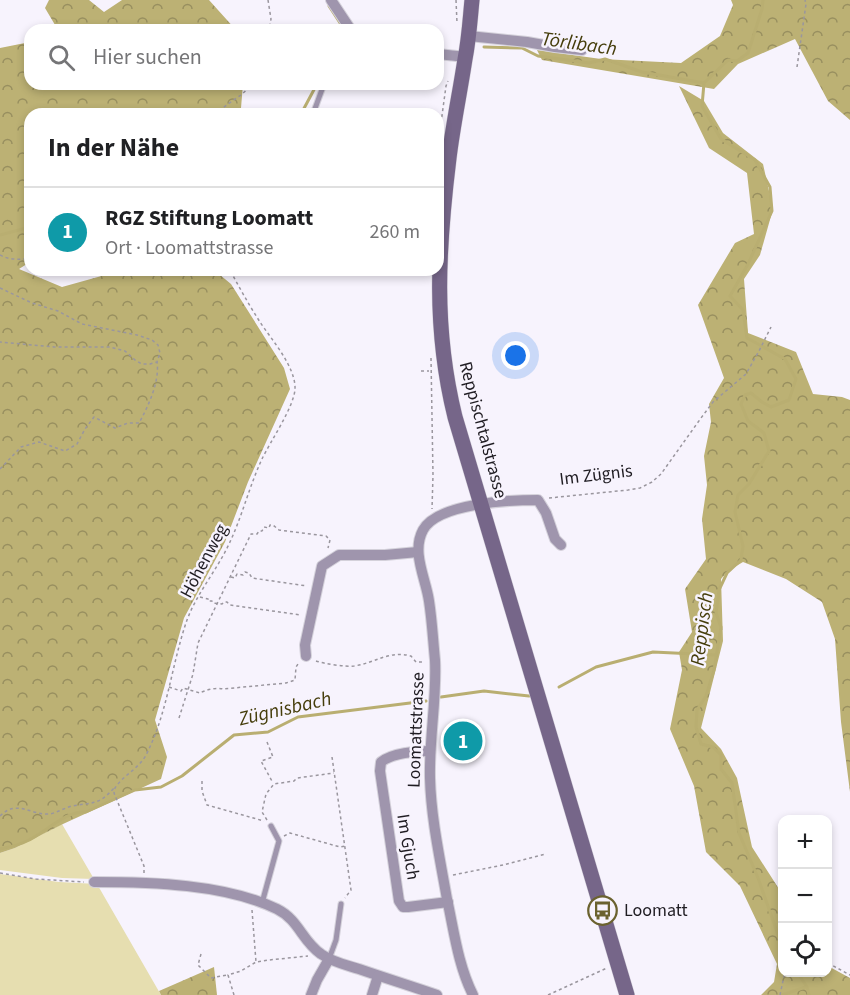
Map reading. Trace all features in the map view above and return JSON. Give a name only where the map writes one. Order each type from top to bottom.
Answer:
[{"type":"main road","name":"Reppischtalstrasse","points":[[444,209],[472,0]]},
{"type":"main road","name":"Reppischtalstrasse","points":[[440,276],[440,322],[449,393],[627,995]]},
{"type":"street","points":[[331,0],[347,24]]},
{"type":"street","points":[[469,36],[582,50]]},
{"type":"street","points":[[444,55],[466,57]]},
{"type":"street","points":[[538,500],[546,513],[555,539],[561,545]]},
{"type":"street","name":"Im Zügnis","points":[[482,504],[538,500]]},
{"type":"street","points":[[306,656],[305,645],[322,566],[339,555],[418,552],[423,529],[434,519],[447,513],[482,504]]},
{"type":"street","name":"Loomattstrasse","points":[[418,552],[429,601],[435,662],[435,706],[430,751],[431,806],[457,950],[470,994]]},
{"type":"street","name":"Im Gjuch","points":[[430,751],[387,756],[381,762],[380,771],[399,901],[403,907],[448,902]]},
{"type":"street","points":[[93,882],[150,883],[215,890],[251,899],[290,917],[318,953],[329,959],[437,995]]},
{"type":"street","points":[[311,995],[329,959]]},
{"type":"street","points":[[372,995],[378,976]]},
{"type":"lane","points":[[315,108],[322,90]]},
{"type":"lane","points":[[262,903],[279,841],[271,826]]},
{"type":"lane","points":[[329,959],[336,940],[341,903]]},
{"type":"path","points":[[268,0],[270,24]]},
{"type":"path","points":[[797,67],[805,0]]},
{"type":"path","points":[[222,108],[246,90]]},
{"type":"path","points":[[0,255],[6,258],[24,259]]},
{"type":"path","name":"Höhenweg","points":[[0,816],[10,808],[27,808],[39,813],[50,814],[69,807],[93,803],[107,796],[141,764],[145,757],[157,727],[187,620],[198,596],[229,545],[262,460],[293,401],[295,389],[290,369],[233,276]]},
{"type":"path","points":[[0,288],[32,303],[58,311],[82,324],[152,340],[158,345],[160,353],[157,362],[159,370],[149,405],[139,423],[128,423],[115,428],[94,417],[77,444],[65,451],[39,442],[21,447],[0,469]]},
{"type":"path","name":"Im Zügnis","points":[[538,500],[628,490],[640,488],[652,482],[661,474],[714,402],[746,374],[771,327]]},
{"type":"path","points":[[0,342],[54,347],[110,347],[125,351],[142,364],[157,362]]},
{"type":"path","points":[[430,354],[432,513],[434,519]]},
{"type":"path","points":[[179,718],[193,674],[198,643],[251,534],[257,534],[264,527],[269,528],[273,525],[279,530],[326,536],[330,540],[328,548],[330,561]]},
{"type":"path","points":[[230,577],[236,578],[237,574],[243,575],[245,572],[249,573],[252,578],[317,588]]},
{"type":"path","points":[[198,596],[212,603],[227,602],[230,605],[311,617]]},
{"type":"path","points":[[169,687],[200,693],[220,688],[286,683],[295,680],[296,667],[306,656],[318,662],[353,666],[391,654],[402,653],[411,656],[416,662],[435,662]]},
{"type":"path","points":[[267,742],[273,757],[261,761],[274,784]]},
{"type":"path","points":[[332,757],[351,890],[341,903]]},
{"type":"path","points":[[202,781],[202,790],[207,805],[268,822],[262,812],[266,794],[274,784],[294,781],[297,778],[335,773]]},
{"type":"path","points":[[115,788],[114,793],[118,804],[144,866]]},
{"type":"path","points":[[278,839],[290,833],[340,847],[345,846]]},
{"type":"path","points":[[443,876],[546,854]]},
{"type":"path","points":[[0,873],[36,879],[93,882]]},
{"type":"path","points":[[251,899],[256,962]]},
{"type":"path","points":[[201,954],[198,966],[212,978],[241,971],[256,962],[313,956],[318,953]]},
{"type":"path","points":[[832,965],[850,975]]},
{"type":"path","points":[[548,995],[610,967]]},
{"type":"path","points":[[228,975],[234,995]]},
{"type":"path","points":[[780,995],[784,977]]},
{"type":"shaded area","points":[[62,824],[94,879],[62,878],[0,870],[0,853],[15,848]]},
{"type":"shaded area","points":[[0,874],[59,882],[97,884],[161,995],[0,995]]},
{"type":"green space","points":[[49,0],[89,0],[104,12],[122,0],[209,0],[231,24],[54,24],[45,8]]},
{"type":"green space","points":[[731,0],[850,0],[850,120],[828,101],[795,39],[738,64],[714,89],[542,60],[537,50],[601,59],[681,63],[720,36],[733,5]]},
{"type":"green space","points":[[24,43],[24,90],[242,90],[241,108],[24,108],[24,266],[19,269],[24,271],[24,276],[36,276],[62,287],[101,276],[221,276],[231,284],[284,368],[290,389],[248,482],[225,542],[184,618],[155,720],[167,757],[161,779],[0,853],[0,48]]},
{"type":"green space","points":[[679,86],[704,101],[723,133],[763,164],[773,209],[760,255],[744,279],[748,333],[796,352],[813,394],[850,400],[850,792],[841,722],[835,639],[822,602],[786,579],[743,562],[728,571],[721,579],[723,641],[701,728],[721,749],[737,778],[752,847],[778,887],[778,977],[832,977],[832,968],[850,978],[850,995],[761,995],[774,982],[777,964],[740,886],[706,852],[694,786],[670,729],[682,670],[679,652],[692,632],[685,589],[706,559],[702,519],[707,485],[704,456],[711,422],[709,404],[724,378],[698,305],[735,243],[754,234],[747,173],[709,148]]},
{"type":"green space","points":[[214,967],[217,995],[161,995],[159,991]]},
{"type":"waterway","name":"Reppisch","points":[[763,0],[748,53],[737,61],[728,60],[704,83],[702,106],[721,139],[755,160],[770,187],[772,211],[748,264],[730,296],[743,310],[747,338],[785,359],[796,379],[789,400],[771,407],[751,393],[745,395],[741,404],[748,421],[764,433],[769,451],[749,484],[738,495],[735,512],[743,546],[741,560],[727,573],[719,590],[716,613],[721,627],[714,670],[706,696],[697,710],[696,727],[701,744],[713,747],[721,755],[721,769],[732,783],[739,833],[778,935]]},
{"type":"waterway","points":[[329,6],[341,24]]},
{"type":"waterway","name":"Törlibach","points":[[484,47],[522,48],[538,56],[589,63],[605,59],[642,72],[704,83]]},
{"type":"waterway","points":[[304,108],[314,90]]},
{"type":"waterway","points":[[0,235],[24,229]]},
{"type":"waterway","name":"Zügnisbach","points":[[559,687],[596,667],[653,652],[716,655]]},
{"type":"waterway","name":"Zügnisbach","points":[[441,697],[484,691],[529,696]]},
{"type":"waterway","name":"Zügnisbach","points":[[0,849],[27,841],[63,818],[78,812],[86,812],[135,790],[161,787],[182,776],[234,735],[268,732],[298,717],[426,701]]},
{"type":"waterway","name":"Reppisch","points":[[800,977],[809,995]]},
{"type":"waterway","points":[[782,995],[806,987]]},
{"type":"place","name":"RGZ Stiftung Loomatt","points":[[463,741]]},
{"type":"place","name":"Loomatt","points":[[603,910]]}]
